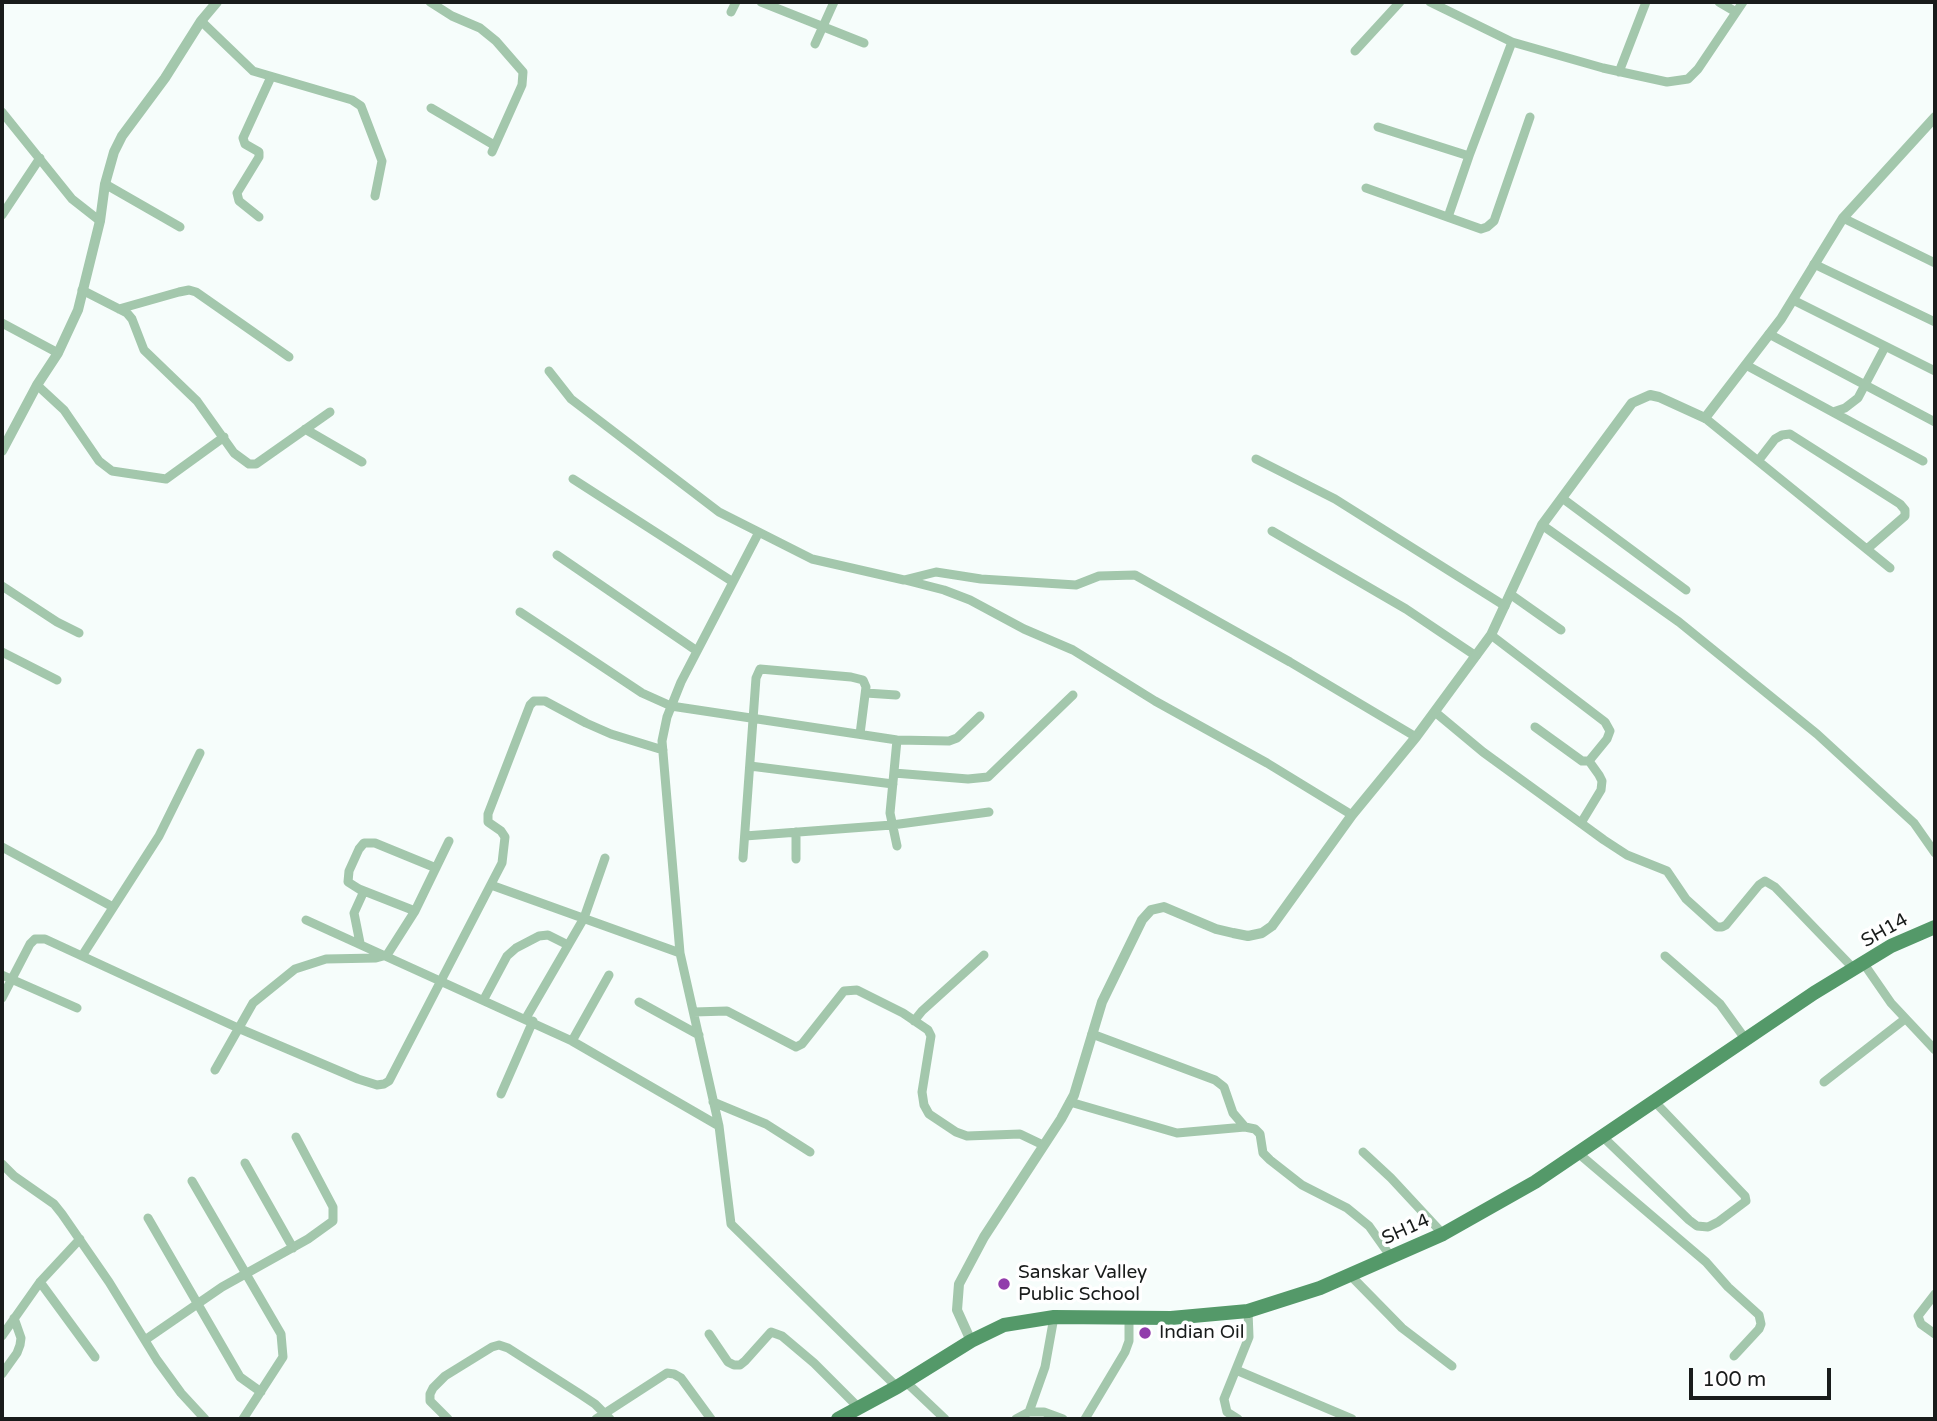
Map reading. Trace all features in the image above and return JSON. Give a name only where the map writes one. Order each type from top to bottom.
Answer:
[{"type":"main road","name":"SH14","points":[[838,1419],[1004,1325],[1054,1317],[1129,1318],[1220,1315],[1248,1311],[1281,1302],[1350,1275],[1443,1234],[1502,1202],[1814,993],[1891,946],[1935,927]]},
{"type":"street","points":[[430,2],[452,16],[480,28],[496,41],[523,72],[522,85],[493,148],[430,108]]},
{"type":"street","points":[[732,12],[736,2]]},
{"type":"street","points":[[761,2],[864,43]]},
{"type":"street","points":[[815,44],[834,2]]},
{"type":"street","points":[[1355,51],[1400,2]]},
{"type":"street","points":[[1430,2],[1445,6],[1512,42],[1619,72],[1667,82],[1688,79],[1698,69],[1743,2]]},
{"type":"street","points":[[1619,72],[1646,2]]},
{"type":"street","points":[[1719,2],[1736,12]]},
{"type":"street","points":[[2,451],[75,318],[114,152],[122,136],[165,78],[214,3]]},
{"type":"street","points":[[201,21],[244,65],[271,77],[352,100],[361,106],[382,161],[376,195]]},
{"type":"street","points":[[1448,217],[1512,42]]},
{"type":"street","points":[[259,217],[239,201],[237,193],[259,157],[259,152],[245,144],[243,138],[271,77]]},
{"type":"street","points":[[2,112],[72,199],[100,220]]},
{"type":"street","points":[[1366,188],[1481,229],[1487,227],[1494,221],[1530,117]]},
{"type":"street","points":[[1705,418],[1793,300],[1843,218],[1935,117]]},
{"type":"street","points":[[1378,127],[1469,156]]},
{"type":"street","points":[[2,215],[40,158]]},
{"type":"street","points":[[105,184],[180,227]]},
{"type":"street","points":[[1843,218],[1935,263]]},
{"type":"street","points":[[1814,264],[1935,322]]},
{"type":"street","points":[[82,289],[132,319],[144,350],[197,401],[238,457],[256,464],[330,412]]},
{"type":"street","points":[[119,309],[179,292],[196,292],[289,357]]},
{"type":"street","points":[[1793,300],[1935,372]]},
{"type":"street","points":[[2,323],[58,353]]},
{"type":"street","points":[[1769,334],[1935,422]]},
{"type":"street","points":[[1833,412],[1853,403],[1866,385],[1885,347]]},
{"type":"street","points":[[1746,365],[1923,461]]},
{"type":"street","points":[[548,371],[571,399],[719,512],[758,534],[779,541],[812,559],[955,594],[1073,650],[1155,701],[1268,763],[1352,815]]},
{"type":"street","points":[[37,385],[64,410],[99,461],[112,471],[166,479],[223,437]]},
{"type":"street","points":[[971,1342],[957,1310],[959,1284],[984,1237],[1070,1102],[1113,976],[1142,920],[1151,910],[1164,907],[1216,929],[1248,936],[1262,933],[1272,926],[1352,815],[1416,737],[1491,635],[1542,525],[1632,403],[1650,395],[1705,418],[1890,568]]},
{"type":"street","points":[[305,429],[362,462]]},
{"type":"street","points":[[1758,461],[1775,439],[1790,434],[1900,504],[1905,510],[1905,516],[1867,549]]},
{"type":"street","points":[[1256,459],[1335,499],[1505,606]]},
{"type":"street","points":[[573,479],[733,582]]},
{"type":"street","points":[[1562,498],[1686,590]]},
{"type":"street","points":[[1542,525],[1679,622],[1817,734],[1914,823],[1935,853]]},
{"type":"street","points":[[1272,531],[1406,609],[1476,656]]},
{"type":"street","points":[[758,534],[671,706],[663,750],[680,953],[719,1126],[731,1224],[902,1384],[945,1419]]},
{"type":"street","points":[[557,555],[697,651]]},
{"type":"street","points":[[904,580],[936,572],[993,580],[1076,585],[1098,576],[1135,575],[1266,648],[1416,737]]},
{"type":"street","points":[[2,586],[79,633]]},
{"type":"street","points":[[1510,594],[1561,630]]},
{"type":"street","points":[[520,612],[642,693],[671,706],[897,740],[950,741],[957,738],[980,716]]},
{"type":"street","points":[[1491,635],[1608,726],[1607,739],[1589,761]]},
{"type":"street","points":[[2,652],[57,680]]},
{"type":"street","points":[[743,859],[756,678],[760,669],[859,678],[866,683],[860,734]]},
{"type":"street","points":[[866,693],[896,695]]},
{"type":"street","points":[[894,773],[968,779],[988,777],[1073,695]]},
{"type":"street","points":[[2,999],[35,939],[45,939],[238,1028],[358,1079],[384,1084],[389,1081],[502,863],[505,837],[488,822],[488,814],[530,705],[534,701],[545,701],[586,723],[663,750]]},
{"type":"street","points":[[1435,712],[1483,752],[1627,856],[1667,871],[1686,899],[1717,927],[1726,925],[1759,885],[1765,881],[1769,882],[1859,967],[1935,1050]]},
{"type":"street","points":[[1535,727],[1576,758],[1589,761],[1599,775],[1601,790],[1581,823]]},
{"type":"street","points":[[897,740],[890,813],[897,846]]},
{"type":"street","points":[[82,956],[159,836],[200,753]]},
{"type":"street","points":[[750,766],[893,784]]},
{"type":"street","points":[[745,836],[892,825],[989,812]]},
{"type":"street","points":[[796,832],[796,859]]},
{"type":"street","points":[[215,1070],[253,1003],[295,970],[326,959],[387,955],[415,911],[449,842]]},
{"type":"street","points":[[415,911],[364,891],[348,881],[359,849],[364,843],[381,844],[436,868]]},
{"type":"street","points":[[2,847],[113,907]]},
{"type":"street","points":[[501,1094],[530,1020],[584,918],[605,858]]},
{"type":"street","points":[[491,886],[680,953]]},
{"type":"street","points":[[360,943],[354,913],[364,891]]},
{"type":"street","points":[[306,920],[530,1020],[572,1041],[719,1126]]},
{"type":"street","points":[[484,999],[507,956],[516,948],[539,936],[548,935],[568,945]]},
{"type":"street","points":[[914,1021],[984,955]]},
{"type":"street","points":[[1665,956],[1720,1004],[1746,1040]]},
{"type":"street","points":[[2,975],[77,1008]]},
{"type":"street","points":[[572,1041],[609,975]]},
{"type":"street","points":[[694,1012],[727,1010],[796,1047],[802,1044],[844,991],[850,989],[888,1005],[928,1030],[932,1036],[922,1092],[929,1114],[967,1136],[1020,1134],[1043,1144]]},
{"type":"street","points":[[639,1002],[699,1035]]},
{"type":"street","points":[[1824,1082],[1905,1019]]},
{"type":"street","points":[[1092,1034],[1215,1080],[1224,1087],[1233,1113],[1245,1127]]},
{"type":"street","points":[[1602,1136],[1697,1226],[1707,1227],[1718,1222],[1746,1201],[1745,1196],[1654,1101]]},
{"type":"street","points":[[713,1102],[766,1124],[810,1152]]},
{"type":"street","points":[[1070,1102],[1177,1133],[1245,1127],[1255,1129],[1260,1134],[1263,1153],[1270,1160],[1302,1185],[1347,1208],[1368,1226],[1391,1257]]},
{"type":"street","points":[[145,1340],[198,1303],[333,1222],[334,1213],[296,1137]]},
{"type":"street","points":[[1363,1152],[1443,1234]]},
{"type":"street","points":[[1577,1153],[1706,1262],[1728,1287],[1759,1315],[1759,1329],[1734,1356]]},
{"type":"street","points":[[245,1163],[293,1248]]},
{"type":"street","points":[[2,1164],[13,1176],[54,1204],[181,1393],[205,1419]]},
{"type":"street","points":[[191,1181],[281,1334],[284,1346],[283,1357],[243,1419]]},
{"type":"street","points":[[148,1218],[240,1377],[261,1392]]},
{"type":"street","points":[[2,1336],[40,1282],[80,1239]]},
{"type":"street","points":[[1350,1275],[1402,1328],[1452,1366]]},
{"type":"street","points":[[40,1282],[95,1357]]},
{"type":"street","points":[[1935,1294],[1918,1316],[1922,1324],[1935,1334]]},
{"type":"street","points":[[1238,1419],[1227,1412],[1224,1399],[1249,1337],[1248,1311]]},
{"type":"street","points":[[1029,1412],[1045,1367],[1054,1317]]},
{"type":"street","points":[[2,1374],[20,1345],[21,1338],[14,1318]]},
{"type":"street","points":[[1085,1419],[1125,1352],[1129,1341],[1129,1318]]},
{"type":"street","points":[[709,1334],[728,1362],[734,1365],[745,1361],[771,1332],[782,1336],[814,1363],[859,1408]]},
{"type":"street","points":[[448,1419],[430,1401],[433,1388],[445,1376],[499,1345],[558,1380],[607,1416]]},
{"type":"street","points":[[1236,1370],[1352,1419]]},
{"type":"street","points":[[596,1419],[607,1416],[667,1373],[681,1378],[711,1419]]},
{"type":"street","points":[[1016,1419],[1029,1412],[1044,1412],[1063,1419]]},
{"type":"place","name":"Sanskar Valley Public School","points":[[1004,1284]]},
{"type":"place","name":"Indian Oil","points":[[1145,1333]]}]
